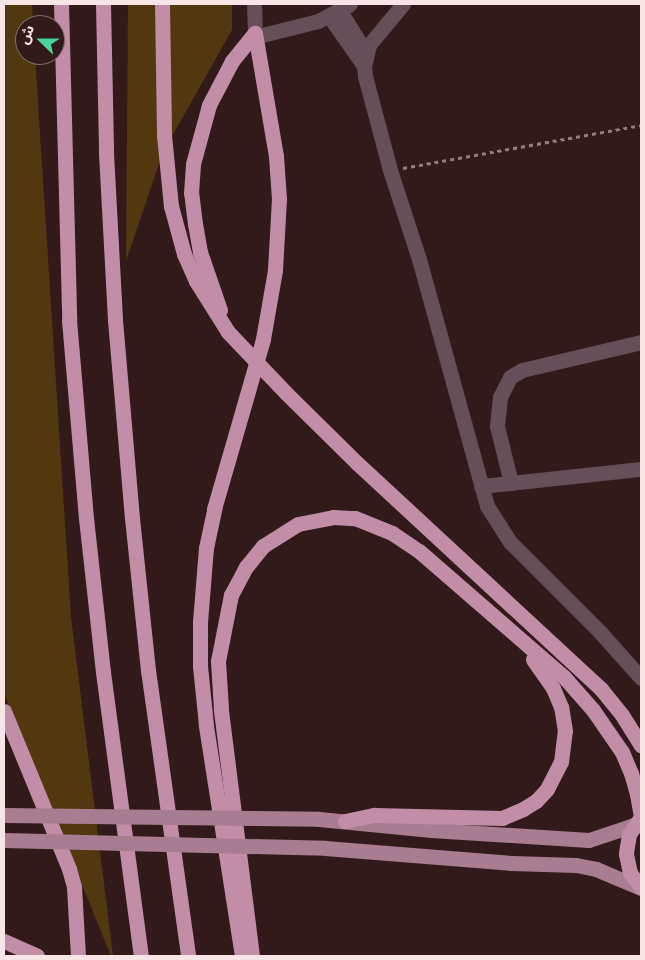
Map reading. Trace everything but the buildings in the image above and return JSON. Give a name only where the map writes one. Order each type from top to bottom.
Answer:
[{"type":"highway","points":[[61,4],[69,320],[86,518],[103,672],[141,956]]},
{"type":"highway","points":[[103,4],[106,153],[115,320],[132,518],[148,670],[188,956]]},
{"type":"highway","points":[[162,4],[165,153],[171,206],[184,254],[196,281],[228,332],[286,394],[364,470],[601,690],[622,715],[641,745]]},
{"type":"highway","points":[[228,332],[200,252],[192,194],[192,164],[209,105],[232,61],[255,33]]},
{"type":"highway","points":[[242,956],[206,725],[200,666],[200,622],[206,548],[214,509],[263,340],[275,270],[279,199],[276,156],[255,33]]},
{"type":"highway","points":[[252,956],[221,709],[218,661],[231,595],[246,567],[263,546],[298,524],[314,519],[341,517],[373,523],[392,533],[419,551],[564,677],[622,752],[631,773],[638,794],[639,820],[629,834],[626,854],[630,873],[641,888]]},
{"type":"highway","points":[[345,821],[374,815],[502,818],[523,809],[536,800],[547,788],[561,762],[564,731],[561,707],[553,688],[515,636]]},
{"type":"highway","points":[[4,711],[69,869],[74,887],[78,956]]},
{"type":"highway","points":[[4,941],[37,956]]},
{"type":"main road","points":[[4,816],[319,819],[432,830],[589,840],[639,820]]},
{"type":"main road","points":[[4,840],[325,848],[510,863],[576,865],[596,868],[641,888]]},
{"type":"street","points":[[254,4],[255,33],[262,35],[284,31],[340,10],[365,59],[390,170],[419,259],[481,486],[495,521],[510,542],[600,632],[641,678]]},
{"type":"street","points":[[365,59],[376,35],[403,4]]},
{"type":"street","points":[[510,483],[497,426],[500,397],[510,377],[522,370],[641,342]]},
{"type":"street","points":[[481,486],[641,469]]},
{"type":"path","points":[[390,170],[641,125]]},
{"type":"shaded area","points":[[5,4],[32,4],[33,15],[15,15],[15,65],[36,65],[71,617],[113,956],[111,956],[4,693]]},
{"type":"shaded area","points":[[128,4],[232,4],[232,30],[163,152],[126,261]]}]
